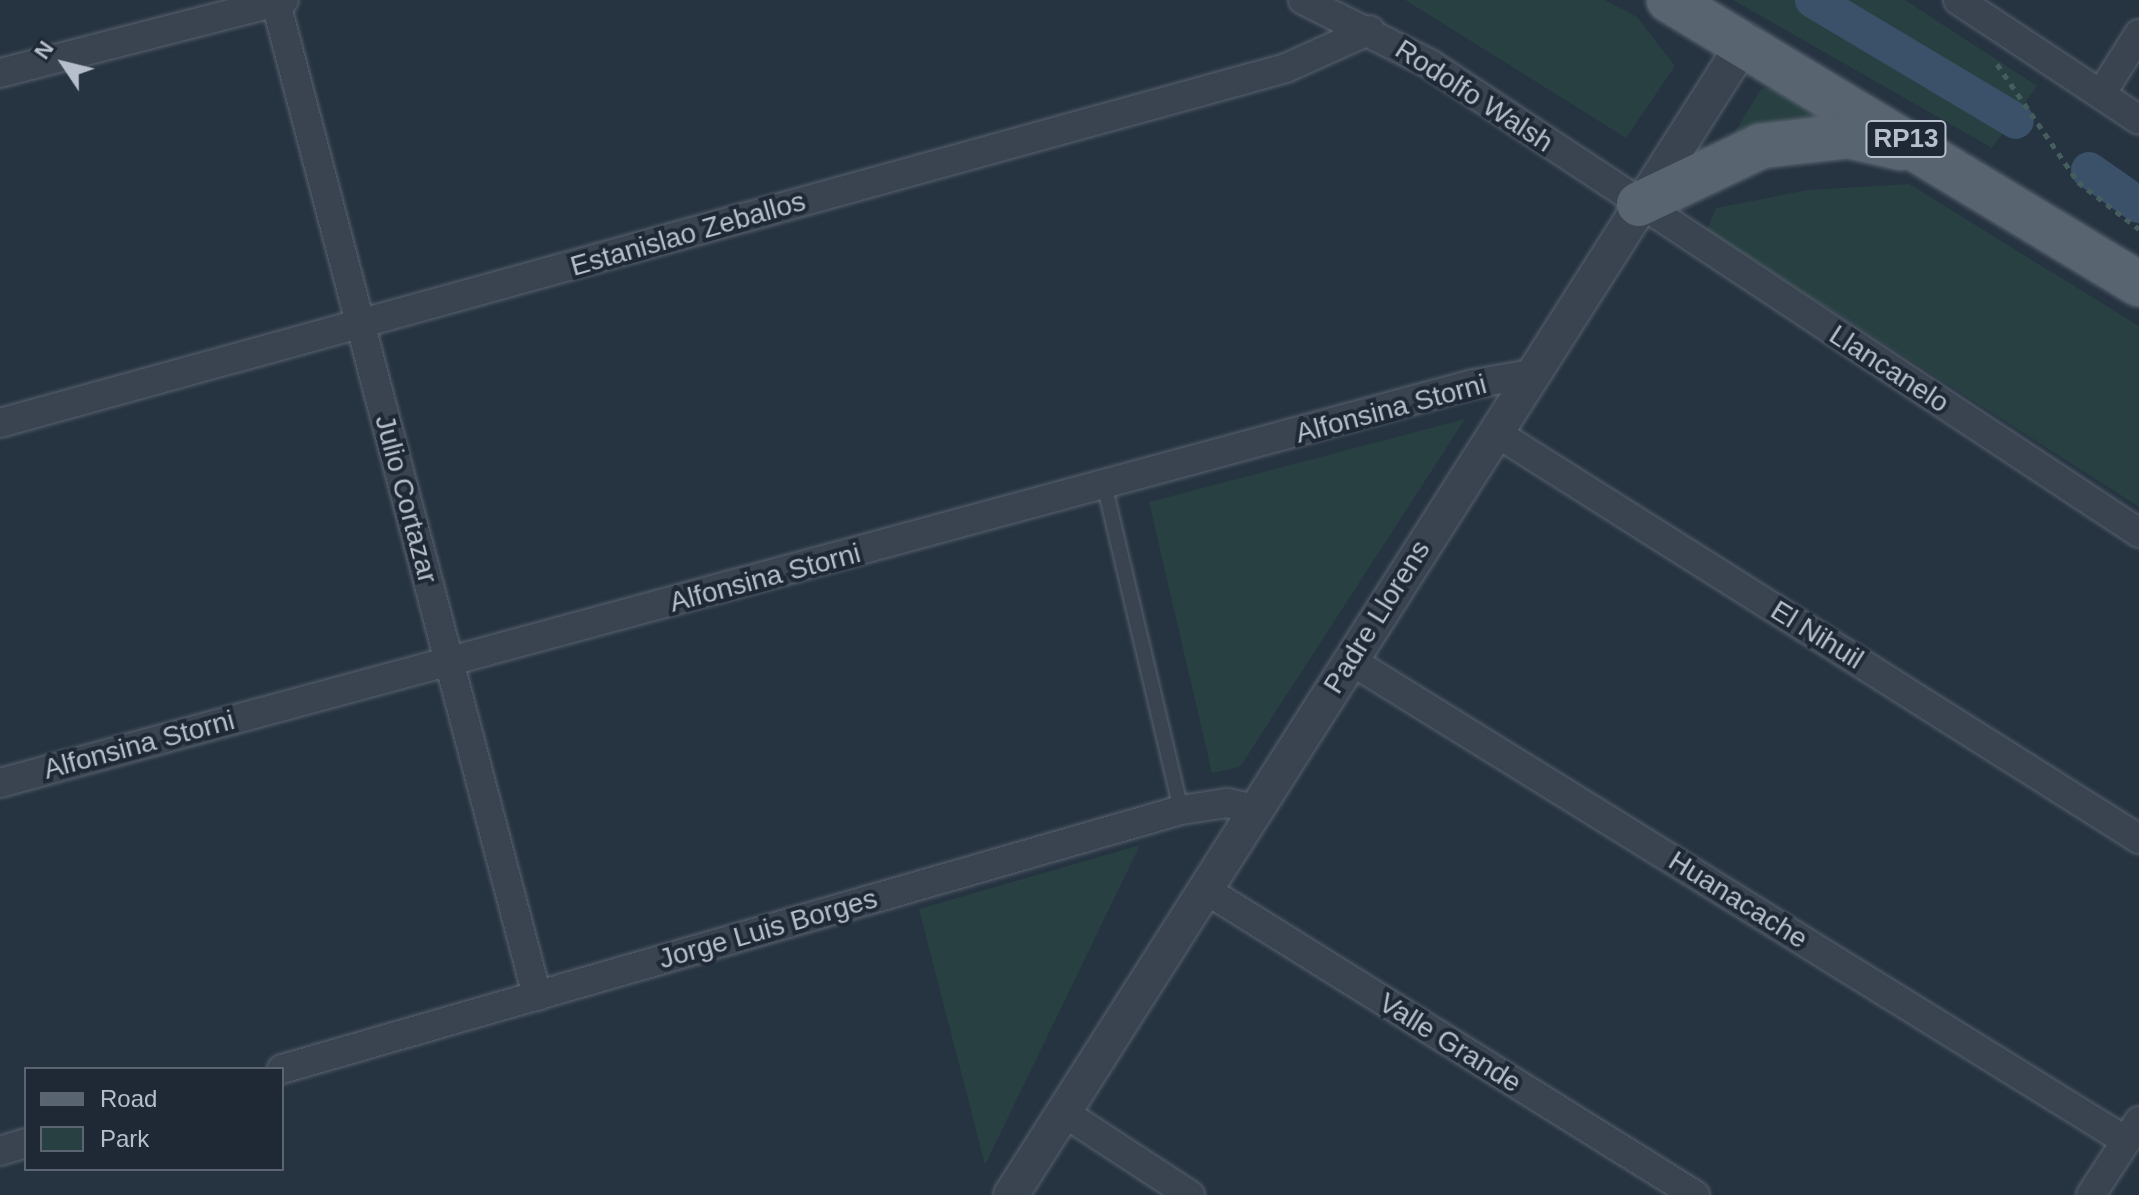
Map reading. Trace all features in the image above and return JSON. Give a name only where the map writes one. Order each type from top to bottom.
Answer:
[{"type":"main road","name":"RP13","points":[[1669,0],[1746,40],[2139,284]]},
{"type":"main road","points":[[1639,204],[1761,146],[1807,137],[1849,136],[1941,161]]},
{"type":"street","name":"Rodolfo Walsh","points":[[1303,0],[1370,30],[1639,204]]},
{"type":"street","points":[[1958,0],[2139,120]]},
{"type":"street","points":[[0,73],[280,1]]},
{"type":"street","name":"Julio Cortazar","points":[[280,1],[360,325],[537,996]]},
{"type":"street","name":"Estanislao Zeballos","points":[[0,423],[1286,68],[1370,30]]},
{"type":"street","points":[[2101,94],[2139,34]]},
{"type":"street","name":"Padre Llorens","points":[[1011,1195],[1530,374],[1746,40]]},
{"type":"street","name":"Llancanelo","points":[[1639,204],[2139,533]]},
{"type":"street","name":"Alfonsina Storni","points":[[0,783],[1105,488],[1473,384],[1530,374]]},
{"type":"street","name":"El Nihuil","points":[[1495,432],[2139,839]]},
{"type":"street","name":"Huanacache","points":[[1350,660],[2133,1131]]},
{"type":"street","name":"Jorge Luis Borges","points":[[284,1068],[1181,810],[1227,803],[1255,809]]},
{"type":"street","name":"Valle Grande","points":[[1206,890],[1695,1195]]},
{"type":"street","points":[[1063,1112],[1190,1195]]},
{"type":"street","points":[[2091,1195],[2133,1131]]},
{"type":"street","points":[[0,1151],[24,1144]]},
{"type":"lane","points":[[1105,488],[1181,810]]},
{"type":"path","points":[[1994,59],[2078,182],[2139,229]]},
{"type":"green space","points":[[1405,0],[1605,0],[1637,17],[1675,66],[1626,138]]},
{"type":"green space","points":[[1733,0],[1905,0],[2037,86],[1992,148]]},
{"type":"green space","points":[[1777,87],[1829,113],[1730,140],[1761,89]]},
{"type":"green space","points":[[1909,184],[2139,326],[2139,507],[1707,230],[1716,208],[1808,190]]},
{"type":"green space","points":[[1465,419],[1240,767],[1212,773],[1149,502]]},
{"type":"green space","points":[[1140,845],[985,1165],[919,909]]},
{"type":"waterway","points":[[1813,0],[2016,121]]},
{"type":"waterway","points":[[2089,170],[2139,205]]}]
